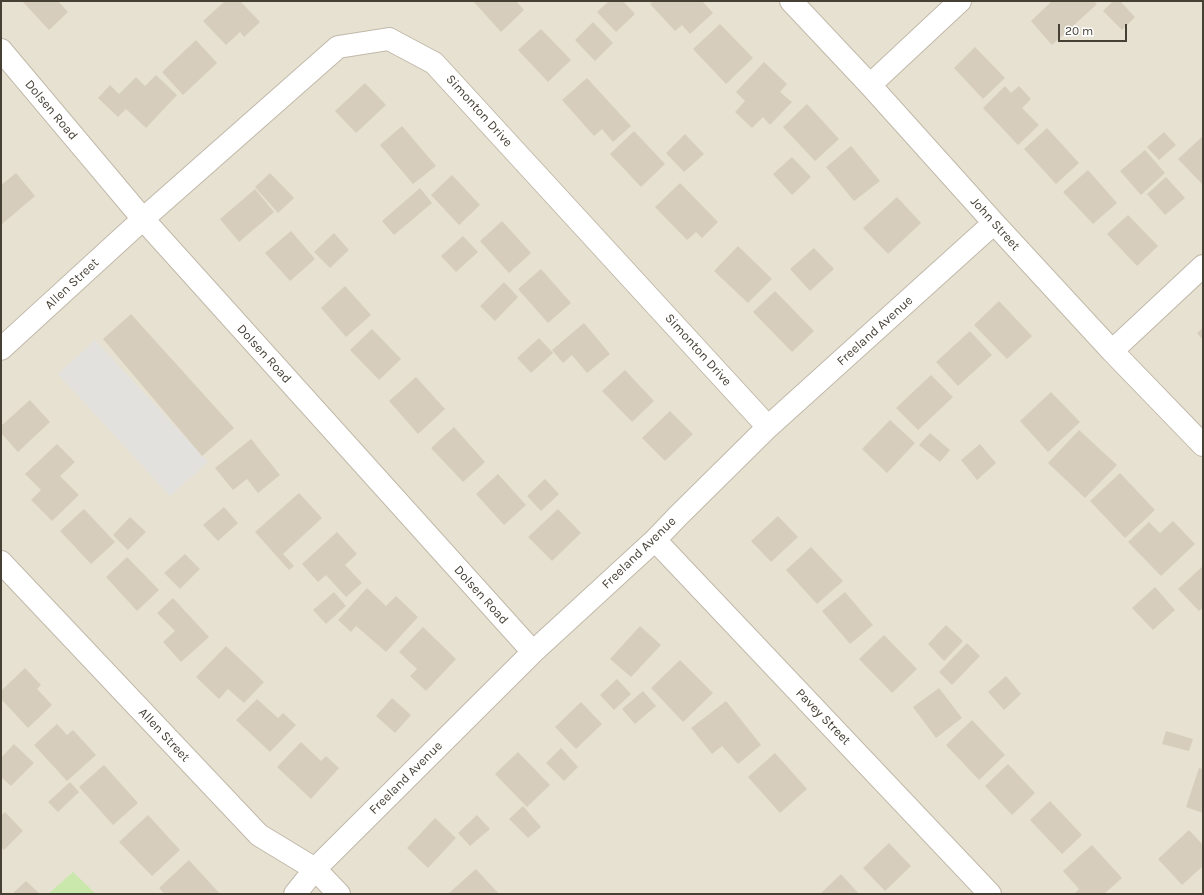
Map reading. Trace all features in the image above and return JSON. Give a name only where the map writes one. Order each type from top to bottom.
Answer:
[{"type":"street","name":"John Street","points":[[790,1],[870,84],[994,223],[1112,351],[1203,445]]},
{"type":"street","points":[[870,84],[960,1]]},
{"type":"street","name":"Simonton Drive","points":[[143,219],[338,47],[389,39],[434,63],[768,427]]},
{"type":"street","name":"Dolsen Road","points":[[1,50],[143,219],[532,652]]},
{"type":"street","name":"Allen Street","points":[[1,350],[143,219]]},
{"type":"street","name":"Freeland Avenue","points":[[295,894],[314,869],[532,652],[655,540],[768,427],[994,223]]},
{"type":"street","points":[[1112,351],[1203,266]]},
{"type":"street","name":"Pavey Street","points":[[655,540],[984,892]]},
{"type":"street","name":"Allen Street","points":[[1,562],[259,835],[314,869],[339,894]]},
{"type":"shaded area","points":[[1,1],[1203,1],[1203,894],[1,894]]},
{"type":"shaded area","points":[[95,340],[208,462],[170,496],[58,374]]},
{"type":"green space","points":[[73,872],[96,894],[48,894]]},
{"type":"building","points":[[22,1],[58,1],[68,12],[49,30]]},
{"type":"building","points":[[225,1],[240,1],[260,22],[244,37],[240,32],[226,45],[203,21]]},
{"type":"building","points":[[473,1],[516,1],[524,10],[501,32]]},
{"type":"building","points":[[609,1],[623,1],[635,14],[616,32],[597,12]]},
{"type":"building","points":[[653,1],[702,1],[713,13],[690,34],[682,25],[675,31],[650,4]]},
{"type":"building","points":[[1052,1],[1093,1],[1097,4],[1052,45],[1031,21]]},
{"type":"building","points":[[1113,1],[1120,1],[1135,17],[1122,30],[1103,11]]},
{"type":"building","points":[[593,22],[613,43],[595,61],[575,40]]},
{"type":"building","points":[[720,24],[753,58],[726,84],[693,49]]},
{"type":"building","points":[[541,29],[571,60],[548,82],[518,50]]},
{"type":"building","points":[[196,40],[217,63],[183,95],[162,72]]},
{"type":"building","points":[[975,47],[1005,78],[983,99],[954,68]]},
{"type":"building","points":[[764,62],[787,84],[780,92],[792,102],[770,125],[763,117],[752,128],[735,112],[745,101],[736,92]]},
{"type":"building","points":[[156,75],[177,95],[146,128],[126,109],[118,117],[98,98],[110,85],[119,94],[136,77],[145,86]]},
{"type":"building","points":[[587,78],[631,126],[613,142],[602,129],[594,136],[562,100]]},
{"type":"building","points":[[365,83],[386,105],[356,133],[335,111]]},
{"type":"building","points":[[1005,86],[1011,93],[1019,86],[1031,99],[1022,108],[1039,125],[1018,145],[983,108]]},
{"type":"building","points":[[807,104],[839,139],[815,161],[783,127]]},
{"type":"building","points":[[402,126],[436,166],[413,184],[380,145]]},
{"type":"building","points":[[1047,128],[1079,163],[1056,184],[1024,149]]},
{"type":"building","points":[[634,131],[665,164],[641,187],[610,154]]},
{"type":"building","points":[[1164,132],[1176,145],[1159,160],[1147,147]]},
{"type":"building","points":[[685,134],[704,154],[684,172],[666,153]]},
{"type":"building","points":[[1203,136],[1203,183],[1202,184],[1178,159]]},
{"type":"building","points":[[851,146],[880,181],[854,201],[826,167]]},
{"type":"building","points":[[1145,150],[1165,173],[1141,195],[1120,171]]},
{"type":"building","points":[[792,157],[811,177],[792,195],[773,174]]},
{"type":"building","points":[[1088,170],[1117,203],[1093,224],[1063,192]]},
{"type":"building","points":[[16,173],[35,196],[2,224],[1,185]]},
{"type":"building","points":[[270,173],[294,198],[278,213],[255,187]]},
{"type":"building","points":[[452,175],[480,205],[459,225],[431,195]]},
{"type":"building","points":[[1166,177],[1185,198],[1165,215],[1147,194]]},
{"type":"building","points":[[680,183],[718,222],[702,238],[696,232],[687,240],[655,207]]},
{"type":"building","points":[[420,188],[432,203],[394,235],[382,221]]},
{"type":"building","points":[[255,189],[274,212],[239,242],[220,219]]},
{"type":"building","points":[[897,197],[921,223],[888,254],[863,228]]},
{"type":"building","points":[[1128,215],[1158,246],[1137,266],[1107,234]]},
{"type":"building","points":[[502,221],[531,253],[509,273],[480,241]]},
{"type":"building","points":[[291,231],[315,259],[290,281],[265,253]]},
{"type":"building","points":[[334,233],[349,250],[330,268],[314,252]]},
{"type":"building","points":[[463,236],[478,252],[456,272],[441,256]]},
{"type":"building","points":[[738,246],[772,279],[748,303],[714,271]]},
{"type":"building","points":[[814,248],[834,269],[810,291],[790,269]]},
{"type":"building","points":[[541,269],[571,303],[548,323],[518,289]]},
{"type":"building","points":[[504,282],[518,297],[495,321],[480,306]]},
{"type":"building","points":[[345,286],[371,315],[346,337],[321,308]]},
{"type":"building","points":[[775,291],[814,331],[792,352],[753,312]]},
{"type":"building","points":[[999,301],[1032,336],[1007,359],[974,325]]},
{"type":"building","points":[[131,314],[234,428],[202,456],[103,339]]},
{"type":"building","points":[[584,323],[610,354],[587,373],[572,355],[563,363],[552,350]]},
{"type":"building","points":[[1203,328],[1203,340],[1197,333]]},
{"type":"building","points":[[372,329],[401,359],[379,380],[350,350]]},
{"type":"building","points":[[970,331],[992,355],[958,386],[936,362]]},
{"type":"building","points":[[539,338],[553,353],[531,373],[517,358]]},
{"type":"building","points":[[625,370],[654,401],[632,422],[602,391]]},
{"type":"building","points":[[931,375],[953,397],[918,430],[896,408]]},
{"type":"building","points":[[416,377],[445,409],[418,434],[389,401]]},
{"type":"building","points":[[1051,392],[1080,422],[1048,452],[1020,421]]},
{"type":"building","points":[[30,400],[50,422],[18,452],[1,433],[1,426]]},
{"type":"building","points":[[670,411],[693,434],[665,461],[642,438]]},
{"type":"building","points":[[890,420],[915,443],[887,473],[862,449]]},
{"type":"building","points":[[454,427],[485,462],[463,482],[431,448]]},
{"type":"building","points":[[1079,430],[1117,465],[1085,498],[1048,463]]},
{"type":"building","points":[[930,433],[950,450],[940,462],[919,445]]},
{"type":"building","points":[[251,439],[280,475],[258,493],[247,479],[233,490],[215,468]]},
{"type":"building","points":[[57,444],[75,462],[60,476],[79,495],[52,521],[31,500],[41,490],[25,474]]},
{"type":"building","points":[[980,444],[996,463],[977,480],[961,460]]},
{"type":"building","points":[[1120,473],[1155,510],[1125,538],[1090,501]]},
{"type":"building","points":[[498,474],[526,505],[504,525],[476,494]]},
{"type":"building","points":[[545,479],[559,494],[541,511],[527,496]]},
{"type":"building","points":[[299,493],[322,518],[283,554],[294,566],[289,570],[255,532]]},
{"type":"building","points":[[224,507],[238,523],[218,541],[203,525]]},
{"type":"building","points":[[84,509],[115,542],[91,564],[60,531]]},
{"type":"building","points":[[558,509],[581,533],[552,561],[528,537]]},
{"type":"building","points":[[778,516],[798,537],[771,562],[751,541]]},
{"type":"building","points":[[130,517],[146,532],[128,550],[113,535]]},
{"type":"building","points":[[1173,521],[1195,544],[1161,576],[1128,542],[1149,522],[1160,533]]},
{"type":"building","points":[[337,532],[357,554],[345,565],[362,583],[346,597],[326,575],[318,582],[302,564]]},
{"type":"building","points":[[811,547],[843,581],[817,604],[786,570]]},
{"type":"building","points":[[185,554],[200,569],[180,589],[164,573]]},
{"type":"building","points":[[127,557],[159,590],[137,611],[106,577]]},
{"type":"building","points":[[1203,566],[1203,608],[1199,611],[1178,589]]},
{"type":"building","points":[[1155,587],[1175,610],[1153,630],[1132,608]]},
{"type":"building","points":[[367,588],[386,606],[396,596],[418,617],[386,652],[356,626],[351,632],[338,620]]},
{"type":"building","points":[[334,592],[346,606],[326,624],[313,610]]},
{"type":"building","points":[[845,592],[873,625],[850,644],[822,611]]},
{"type":"building","points":[[173,598],[209,637],[181,662],[163,642],[175,631],[157,613]]},
{"type":"building","points":[[946,625],[963,641],[944,661],[928,644]]},
{"type":"building","points":[[640,626],[661,645],[631,677],[610,659]]},
{"type":"building","points":[[423,627],[456,659],[426,691],[410,676],[417,669],[399,652]]},
{"type":"building","points":[[884,635],[917,669],[892,693],[859,659]]},
{"type":"building","points":[[967,643],[980,656],[952,685],[939,672]]},
{"type":"building","points":[[226,646],[264,682],[244,703],[228,689],[219,699],[196,677]]},
{"type":"building","points":[[680,660],[713,693],[683,722],[651,688]]},
{"type":"building","points":[[25,668],[41,685],[37,689],[52,705],[28,728],[1,699],[1,691]]},
{"type":"building","points":[[1006,676],[1021,694],[1004,710],[988,692]]},
{"type":"building","points":[[617,679],[631,694],[614,710],[600,695]]},
{"type":"building","points":[[939,688],[962,718],[936,738],[913,707]]},
{"type":"building","points":[[643,691],[656,706],[635,724],[622,709]]},
{"type":"building","points":[[392,698],[411,715],[395,733],[376,716]]},
{"type":"building","points":[[257,699],[278,718],[283,713],[296,725],[270,752],[236,720]]},
{"type":"building","points":[[726,701],[761,745],[738,764],[722,746],[712,754],[691,728]]},
{"type":"building","points":[[581,702],[602,724],[576,749],[555,727]]},
{"type":"building","points":[[972,720],[1005,755],[979,780],[946,745]]},
{"type":"building","points":[[57,724],[67,735],[73,730],[96,755],[67,781],[34,745]]},
{"type":"building","points":[[1166,731],[1193,739],[1189,751],[1162,744]]},
{"type":"building","points":[[301,742],[321,761],[326,756],[339,768],[311,799],[277,767]]},
{"type":"building","points":[[14,744],[34,763],[11,786],[1,777],[1,758]]},
{"type":"building","points":[[561,748],[578,767],[564,781],[546,763]]},
{"type":"building","points":[[518,752],[550,785],[527,807],[495,774]]},
{"type":"building","points":[[775,753],[807,789],[780,813],[748,777]]},
{"type":"building","points":[[1008,764],[1035,793],[1012,815],[985,786]]},
{"type":"building","points":[[104,765],[138,803],[113,825],[79,787]]},
{"type":"building","points":[[1199,768],[1203,769],[1203,813],[1186,807]]},
{"type":"building","points":[[70,782],[79,792],[58,812],[48,802]]},
{"type":"building","points":[[1050,801],[1082,835],[1062,854],[1030,820]]},
{"type":"building","points":[[523,806],[541,827],[528,838],[509,819]]},
{"type":"building","points":[[5,812],[23,831],[4,850],[1,847],[1,816]]},
{"type":"building","points":[[148,815],[180,850],[152,876],[119,842]]},
{"type":"building","points":[[477,815],[490,829],[470,846],[458,833]]},
{"type":"building","points":[[435,818],[456,838],[428,868],[407,848]]},
{"type":"building","points":[[1189,830],[1203,845],[1203,866],[1182,885],[1158,859]]},
{"type":"building","points":[[889,843],[911,866],[885,891],[863,868]]},
{"type":"building","points":[[1092,845],[1122,878],[1104,894],[1074,894],[1079,889],[1063,871]]},
{"type":"building","points":[[189,860],[220,894],[165,894],[159,888]]},
{"type":"building","points":[[476,869],[499,894],[448,894]]},
{"type":"building","points":[[841,874],[859,894],[820,894]]},
{"type":"building","points":[[26,881],[40,894],[12,894]]}]
